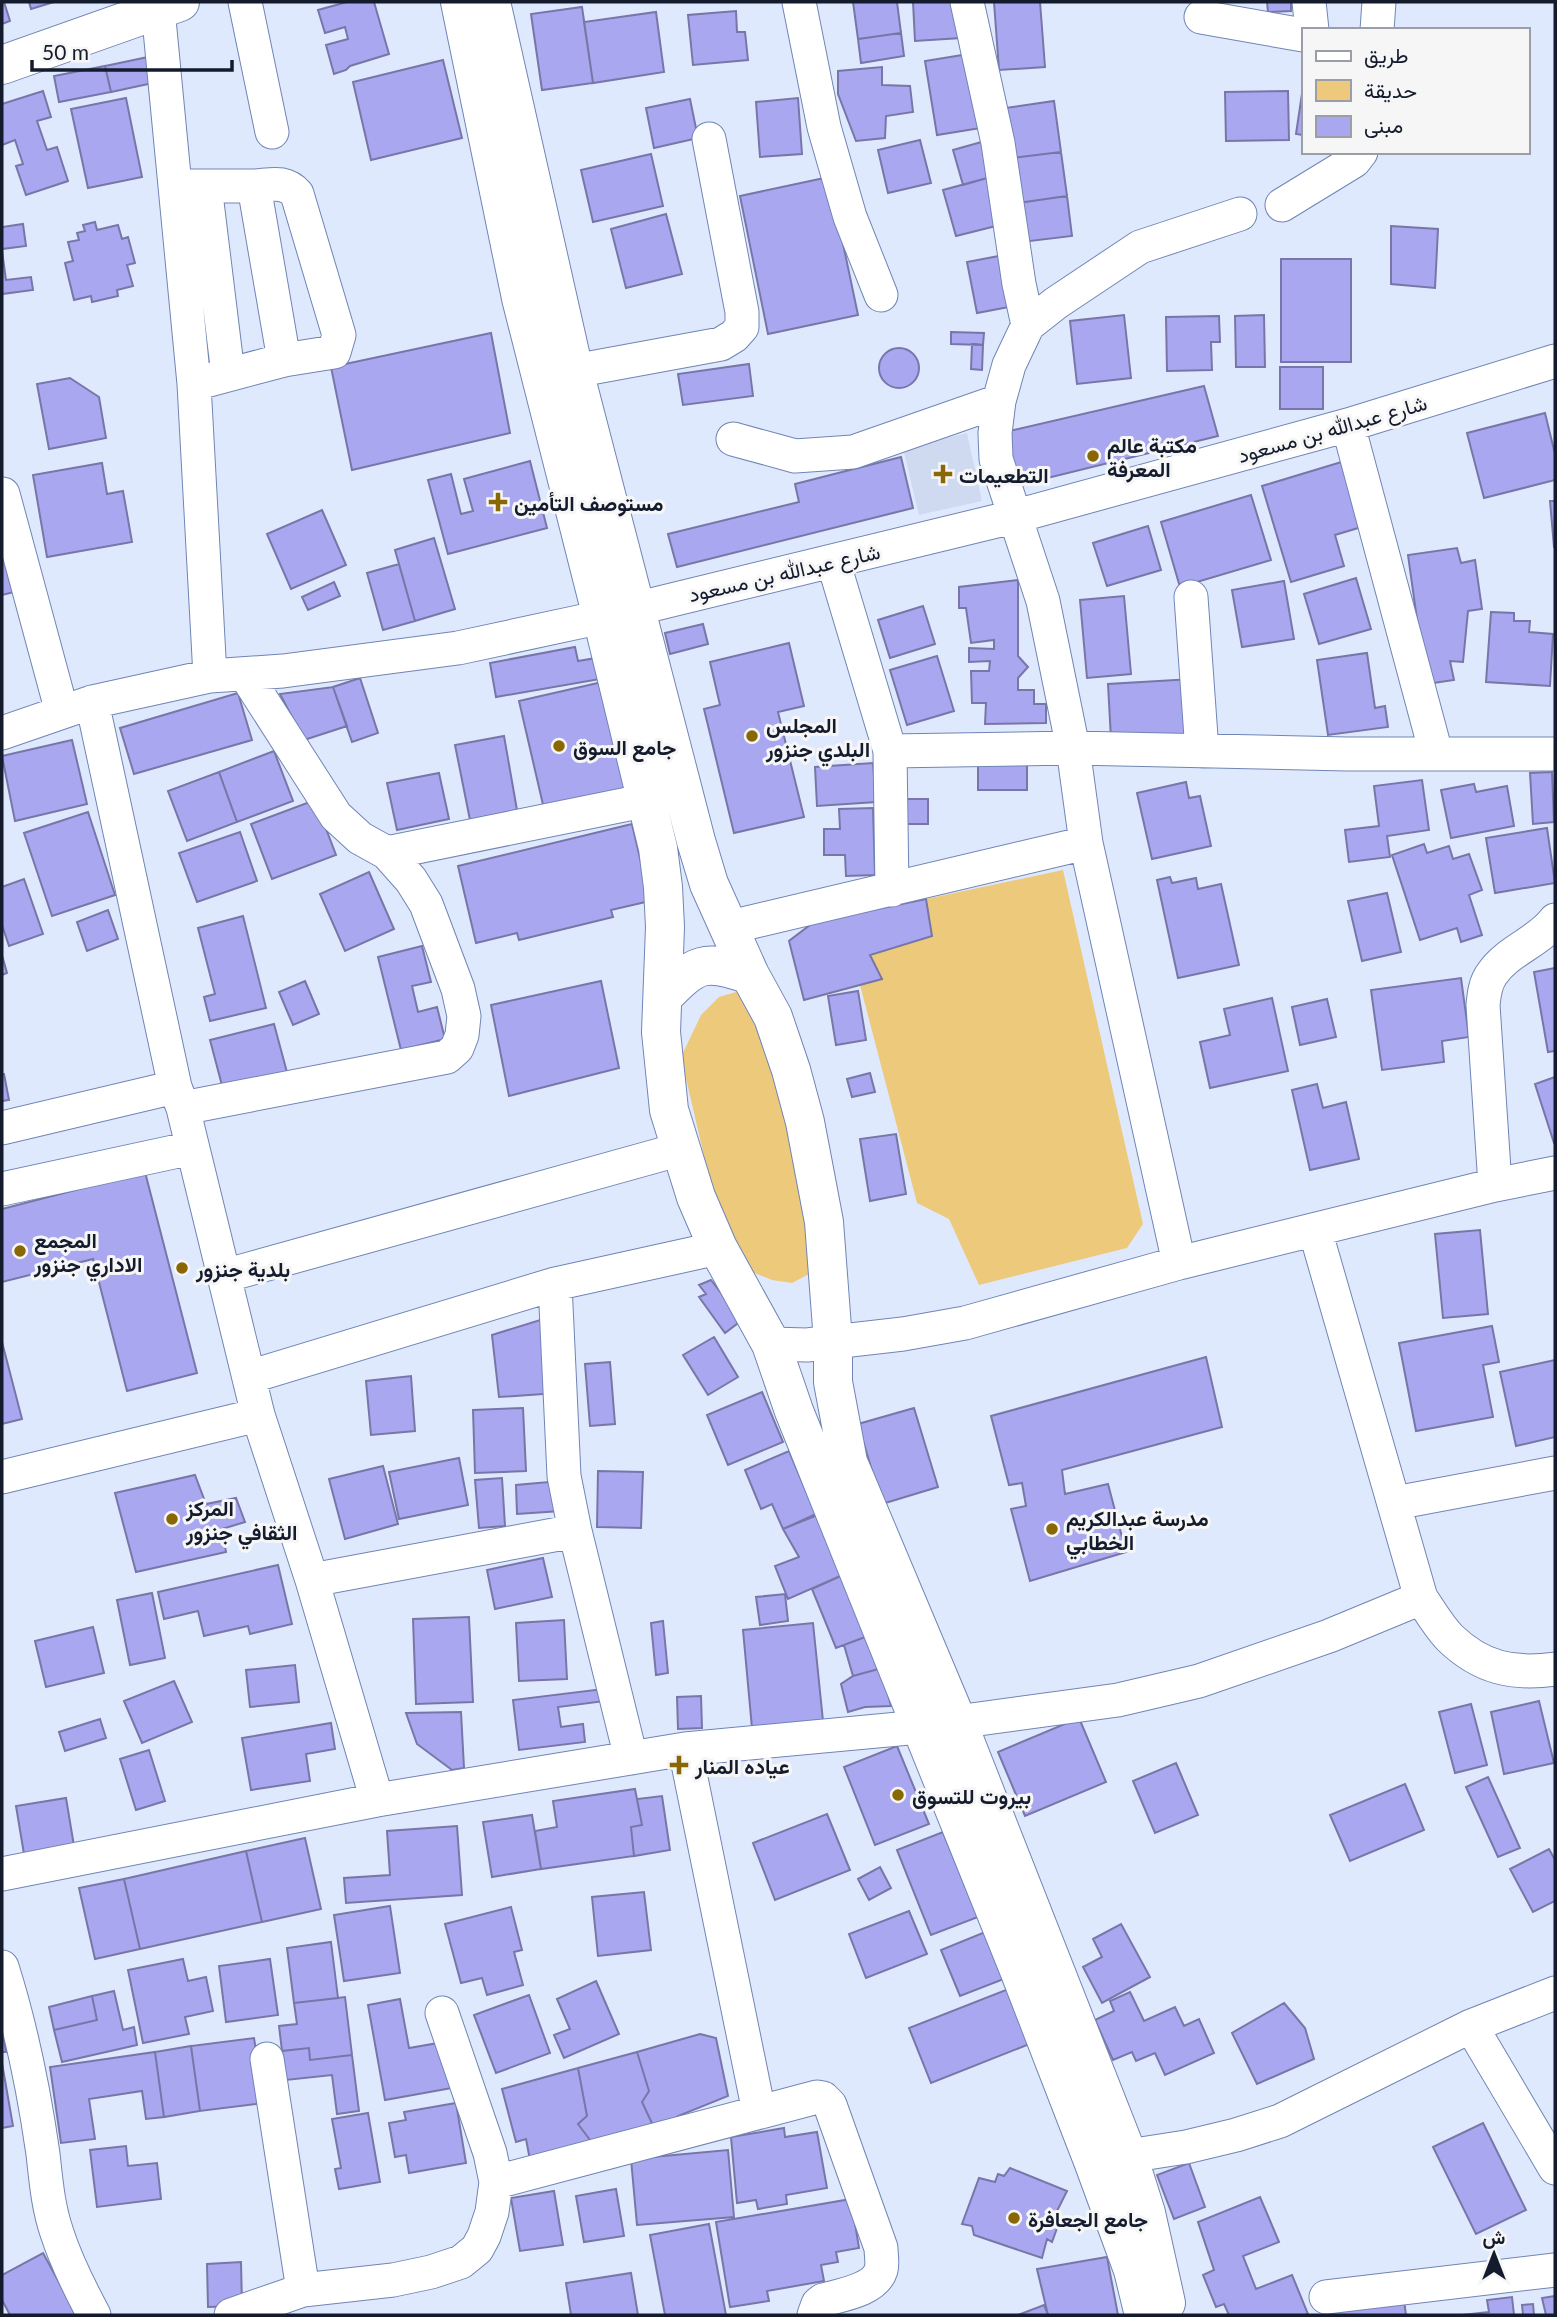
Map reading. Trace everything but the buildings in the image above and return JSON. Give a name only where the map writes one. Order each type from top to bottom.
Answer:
[{"type":"main road","points":[[2,43],[111,2]]},
{"type":"main road","points":[[460,2],[521,298],[619,612],[709,884],[750,975],[773,1017],[805,1122],[824,1222],[833,1341],[833,1382],[848,1462],[957,1721],[1128,2156],[1146,2213],[1168,2315]]},
{"type":"main road","points":[[491,2],[574,371],[619,612],[663,887],[661,1031],[669,1110],[696,1197],[718,1248],[771,1344],[794,1411],[1014,1957],[1133,2270],[1144,2315]]},
{"type":"main road","points":[[2,65],[169,5]]},
{"type":"main road","points":[[663,997],[686,974],[703,967],[723,965],[750,975]]},
{"type":"street","points":[[245,2],[272,132]]},
{"type":"street","points":[[799,2],[824,127],[850,217],[881,295]]},
{"type":"street","points":[[967,2],[998,143],[1019,284],[1028,325]]},
{"type":"street","points":[[1309,2],[1312,28]]},
{"type":"street","points":[[1377,28],[1378,2]]},
{"type":"street","points":[[169,5],[190,186],[228,374]]},
{"type":"street","points":[[1201,17],[1302,35]]},
{"type":"street","points":[[574,371],[721,344],[742,327],[742,312],[709,139]]},
{"type":"street","points":[[1282,205],[1354,161],[1359,154]]},
{"type":"street","points":[[190,186],[283,184],[291,187],[297,194],[339,335],[334,352],[284,360],[194,384]]},
{"type":"street","points":[[190,186],[194,384],[210,676]]},
{"type":"street","points":[[254,186],[284,360]]},
{"type":"street","points":[[1179,1263],[1086,843],[1073,748],[1043,601],[1013,517],[996,458],[995,433],[999,401],[1009,365],[1028,325],[1140,247],[1240,214]]},
{"type":"street","name":"شارع عبدالله بن مسعود","points":[[2,733],[77,707],[210,676],[344,664],[458,648],[833,561],[1013,517],[1348,425],[1555,361]]},
{"type":"street","points":[[733,439],[795,456],[853,452],[999,401]]},
{"type":"street","points":[[1348,425],[1436,753]]},
{"type":"street","points":[[3,494],[77,707],[179,1097],[258,1415],[312,1580],[377,1800]]},
{"type":"street","points":[[833,561],[890,751],[892,890]]},
{"type":"street","points":[[1191,597],[1202,751]]},
{"type":"street","points":[[2,1128],[179,1097],[447,1057],[457,1048],[462,1035],[464,1016],[458,989],[425,904],[411,880],[387,853],[360,838],[336,816],[246,674]]},
{"type":"street","points":[[890,751],[1073,748],[1555,754]]},
{"type":"street","points":[[387,853],[648,800]]},
{"type":"street","points":[[730,927],[1086,843]]},
{"type":"street","points":[[1495,1185],[1483,1005],[1486,987],[1492,974],[1502,963],[1549,928],[1555,920]]},
{"type":"street","points":[[2,1189],[192,1148]]},
{"type":"street","points":[[224,1276],[681,1149]]},
{"type":"street","points":[[771,1344],[807,1345],[903,1334],[965,1323],[1179,1263],[1495,1185],[1555,1173]]},
{"type":"street","points":[[1315,1230],[1421,1598],[1450,1637],[1485,1664],[1529,1673],[1555,1669]]},
{"type":"street","points":[[249,1377],[555,1284],[718,1248]]},
{"type":"street","points":[[555,1284],[564,1476],[631,1758]]},
{"type":"street","points":[[2,1477],[258,1415]]},
{"type":"street","points":[[1395,1503],[1555,1473]]},
{"type":"street","points":[[312,1580],[575,1531]]},
{"type":"street","points":[[2,1874],[377,1800],[685,1749],[920,1727],[1118,1700],[1199,1681],[1329,1636],[1421,1598]]},
{"type":"street","points":[[685,1749],[760,2112]]},
{"type":"street","points":[[2,1967],[22,2040],[43,2155],[45,2183],[56,2231],[94,2315]]},
{"type":"street","points":[[1128,2156],[1186,2147],[1280,2121],[1471,2026],[1555,1993]]},
{"type":"street","points":[[231,2315],[303,2290],[393,2280],[432,2272],[461,2262],[477,2249],[492,2212],[496,2182],[490,2152],[442,2013]]},
{"type":"street","points":[[1471,2026],[1555,2168]]},
{"type":"street","points":[[267,2059],[303,2290]]},
{"type":"street","points":[[496,2182],[817,2097],[823,2098],[830,2105],[881,2248],[882,2264],[876,2279],[870,2284],[823,2300],[818,2304],[814,2315]]},
{"type":"street","points":[[1326,2297],[1555,2270]]},
{"type":"shaded area","name":"التطعيمات","points":[[967,433],[982,501],[919,515],[903,448]]},
{"type":"green space","points":[[1063,870],[1143,1224],[1127,1248],[979,1285],[949,1219],[917,1203],[860,985],[881,979],[870,955],[932,936],[926,899]]},
{"type":"green space","points":[[736,992],[755,1001],[772,1031],[817,1270],[792,1283],[772,1280],[752,1272],[718,1216],[681,1057],[701,1015],[719,997]]},
{"type":"place","name":"مكتبة عالم المعرفة","points":[[1093,456]]},
{"type":"place","name":"التطعيمات","points":[[943,474]]},
{"type":"place","name":"مستوصف التأمين","points":[[498,502]]},
{"type":"place","name":"المجلس البلدي جنزور","points":[[752,736]]},
{"type":"place","name":"جامع السوق","points":[[559,746]]},
{"type":"place","name":"المجمع الاداري جنزور","points":[[20,1251]]},
{"type":"place","name":"بلدية جنزور","points":[[182,1268]]},
{"type":"place","name":"المركز الثقافي جنزور","points":[[172,1519]]},
{"type":"place","name":"مدرسة عبدالكريم الخطابي","points":[[1052,1529]]},
{"type":"place","name":"عياده المنار","points":[[679,1765]]},
{"type":"place","name":"بيروت للتسوق","points":[[898,1795]]},
{"type":"place","name":"جامع الجعافرة","points":[[1014,2218]]}]
